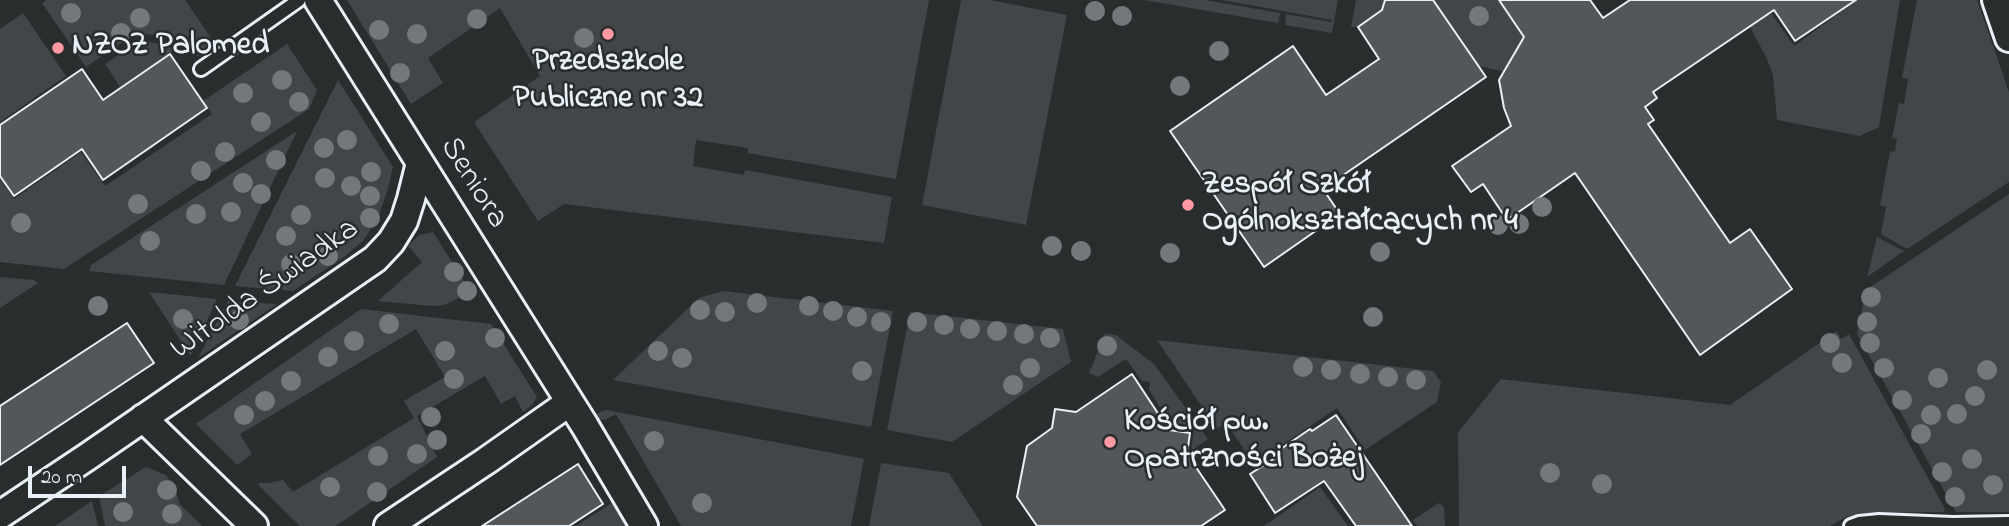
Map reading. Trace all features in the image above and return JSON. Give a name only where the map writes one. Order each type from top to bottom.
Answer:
[{"type":"street","name":"Seniora","points":[[318,0],[570,402],[644,526]]},
{"type":"street","points":[[1996,0],[2009,38]]},
{"type":"street","name":"Witolda Świadka","points":[[0,515],[375,259],[391,242],[404,220],[420,163]]},
{"type":"street","points":[[388,526],[570,402]]},
{"type":"street","points":[[143,418],[254,526]]},
{"type":"lane","points":[[201,69],[299,0]]},
{"type":"lane","points":[[1851,526],[1879,521],[2009,523]]},
{"type":"shaded area","points":[[46,0],[185,0],[216,45],[198,57],[183,38],[135,33],[86,67],[42,3]]},
{"type":"shaded area","points":[[347,0],[929,0],[896,179],[748,153],[748,148],[696,140],[693,166],[744,175],[745,170],[892,197],[884,243],[564,204],[538,221],[474,122],[540,76],[500,8],[428,58],[443,83],[411,104]]},
{"type":"shaded area","points":[[961,0],[990,0],[1067,15],[1026,225],[922,205]]},
{"type":"shaded area","points":[[1144,0],[1205,0],[1280,13],[1278,23]]},
{"type":"shaded area","points":[[1222,0],[1338,0],[1332,33],[1285,25],[1286,14],[1331,22],[1332,20]]},
{"type":"shaded area","points":[[1356,0],[1384,0],[1382,10],[1357,27],[1351,27]]},
{"type":"shaded area","points":[[1434,0],[1498,0],[1527,42],[1515,53],[1505,72],[1479,66]]},
{"type":"shaded area","points":[[1762,0],[1794,46],[1857,0],[1900,0],[1879,127],[1860,136],[1777,120],[1773,75],[1750,27]]},
{"type":"shaded area","points":[[1917,0],[1977,0],[2009,92],[2009,182],[1907,249],[1881,234],[1886,207],[1880,205],[1890,152],[1895,151],[1897,139],[1892,138],[1899,103],[1904,104],[1908,79],[1902,78]]},
{"type":"shaded area","points":[[23,13],[66,76],[0,122],[0,29]]},
{"type":"shaded area","points":[[139,41],[180,46],[120,87],[105,64]]},
{"type":"shaded area","points":[[287,44],[317,90],[309,109],[64,269],[0,262],[0,179],[14,199],[81,152],[105,186],[212,114],[203,101]]},
{"type":"shaded area","points":[[338,80],[393,167],[378,218],[363,241],[293,291],[235,286]]},
{"type":"shaded area","points":[[297,131],[224,285],[89,271],[91,265]]},
{"type":"shaded area","points":[[2009,194],[2009,512],[1956,512],[1857,334],[1866,290]]},
{"type":"shaded area","points":[[433,232],[471,292],[444,305],[378,301],[422,262],[408,246],[419,235]]},
{"type":"shaded area","points":[[1877,237],[1904,251],[1867,277]]},
{"type":"shaded area","points":[[0,277],[34,280],[38,283],[0,308]]},
{"type":"shaded area","points":[[723,291],[893,311],[871,427],[613,380],[699,298]]},
{"type":"shaded area","points":[[149,292],[217,299],[191,355],[190,355]]},
{"type":"shaded area","points":[[228,301],[277,304],[198,358]]},
{"type":"shaded area","points":[[361,309],[491,324],[537,397],[523,412],[515,396],[501,404],[485,376],[417,416],[437,457],[336,526],[300,526],[259,483],[283,480],[293,492],[414,418],[404,401],[445,377],[416,329],[240,434],[252,454],[237,465],[196,424]]},
{"type":"shaded area","points":[[910,312],[1063,329],[1071,362],[952,442],[887,430]]},
{"type":"shaded area","points":[[1837,331],[1841,339],[1849,334],[1945,509],[1944,512],[1867,513],[1846,517],[1830,526],[1459,526],[1458,432],[1501,379],[1730,405]]},
{"type":"shaded area","points":[[1105,334],[1116,335],[1154,364],[1208,439],[1191,451],[1194,430],[1172,426],[1149,390],[1150,382],[1142,381],[1126,359],[1098,377],[1089,373]]},
{"type":"shaded area","points":[[1157,340],[1433,371],[1441,382],[1437,402],[1365,450],[1337,408],[1254,464],[1226,423],[1217,429]]},
{"type":"shaded area","points":[[606,410],[864,459],[851,526],[681,526],[616,414],[605,420],[595,417]]},
{"type":"shaded area","points":[[881,463],[949,473],[983,526],[869,526]]},
{"type":"shaded area","points":[[146,467],[166,475],[180,504],[202,526],[105,526],[99,496]]},
{"type":"shaded area","points":[[1320,487],[1348,526],[1264,526]]},
{"type":"shaded area","points":[[618,499],[634,526],[576,526]]},
{"type":"shaded area","points":[[92,501],[98,526],[55,526]]},
{"type":"shaded area","points":[[1439,503],[1444,507],[1445,526],[1417,526],[1413,520]]},
{"type":"building","points":[[1385,0],[1433,0],[1486,77],[1323,189],[1340,214],[1264,267],[1170,131],[1293,46],[1326,95],[1379,59],[1358,27],[1382,10]]},
{"type":"building","points":[[1499,0],[1590,0],[1603,18],[1630,0],[1856,0],[1795,41],[1774,10],[1653,92],[1657,98],[1645,107],[1654,120],[1648,124],[1730,243],[1750,229],[1792,289],[1700,355],[1575,173],[1507,220],[1483,184],[1471,192],[1452,166],[1511,126],[1504,108],[1499,80],[1524,37]]},
{"type":"building","points":[[170,54],[207,108],[103,180],[82,149],[14,196],[0,176],[0,125],[82,69],[103,100]]},
{"type":"building","points":[[127,323],[154,363],[0,465],[0,406]]},
{"type":"building","name":"Kościół pw. Opatrzności Bożej","points":[[1132,374],[1169,430],[1190,433],[1187,454],[1225,510],[1201,526],[1037,526],[1017,497],[1027,446],[1052,428],[1055,409],[1076,412]]},
{"type":"building","points":[[1336,415],[1412,526],[1356,526],[1324,481],[1275,513],[1250,474],[1275,458],[1272,455]]},
{"type":"building","points":[[578,464],[603,504],[569,526],[482,526]]},
{"type":"place","name":"Przedszkole Publiczne nr 32","points":[[608,34]]},
{"type":"place","name":"NZOZ Palomed","points":[[58,48]]},
{"type":"place","name":"Zespół Szkół Ogólnokształcących nr 4","points":[[1188,205]]},
{"type":"place","name":"Kościół pw. Opatrzności Bożej","points":[[1110,442]]}]
